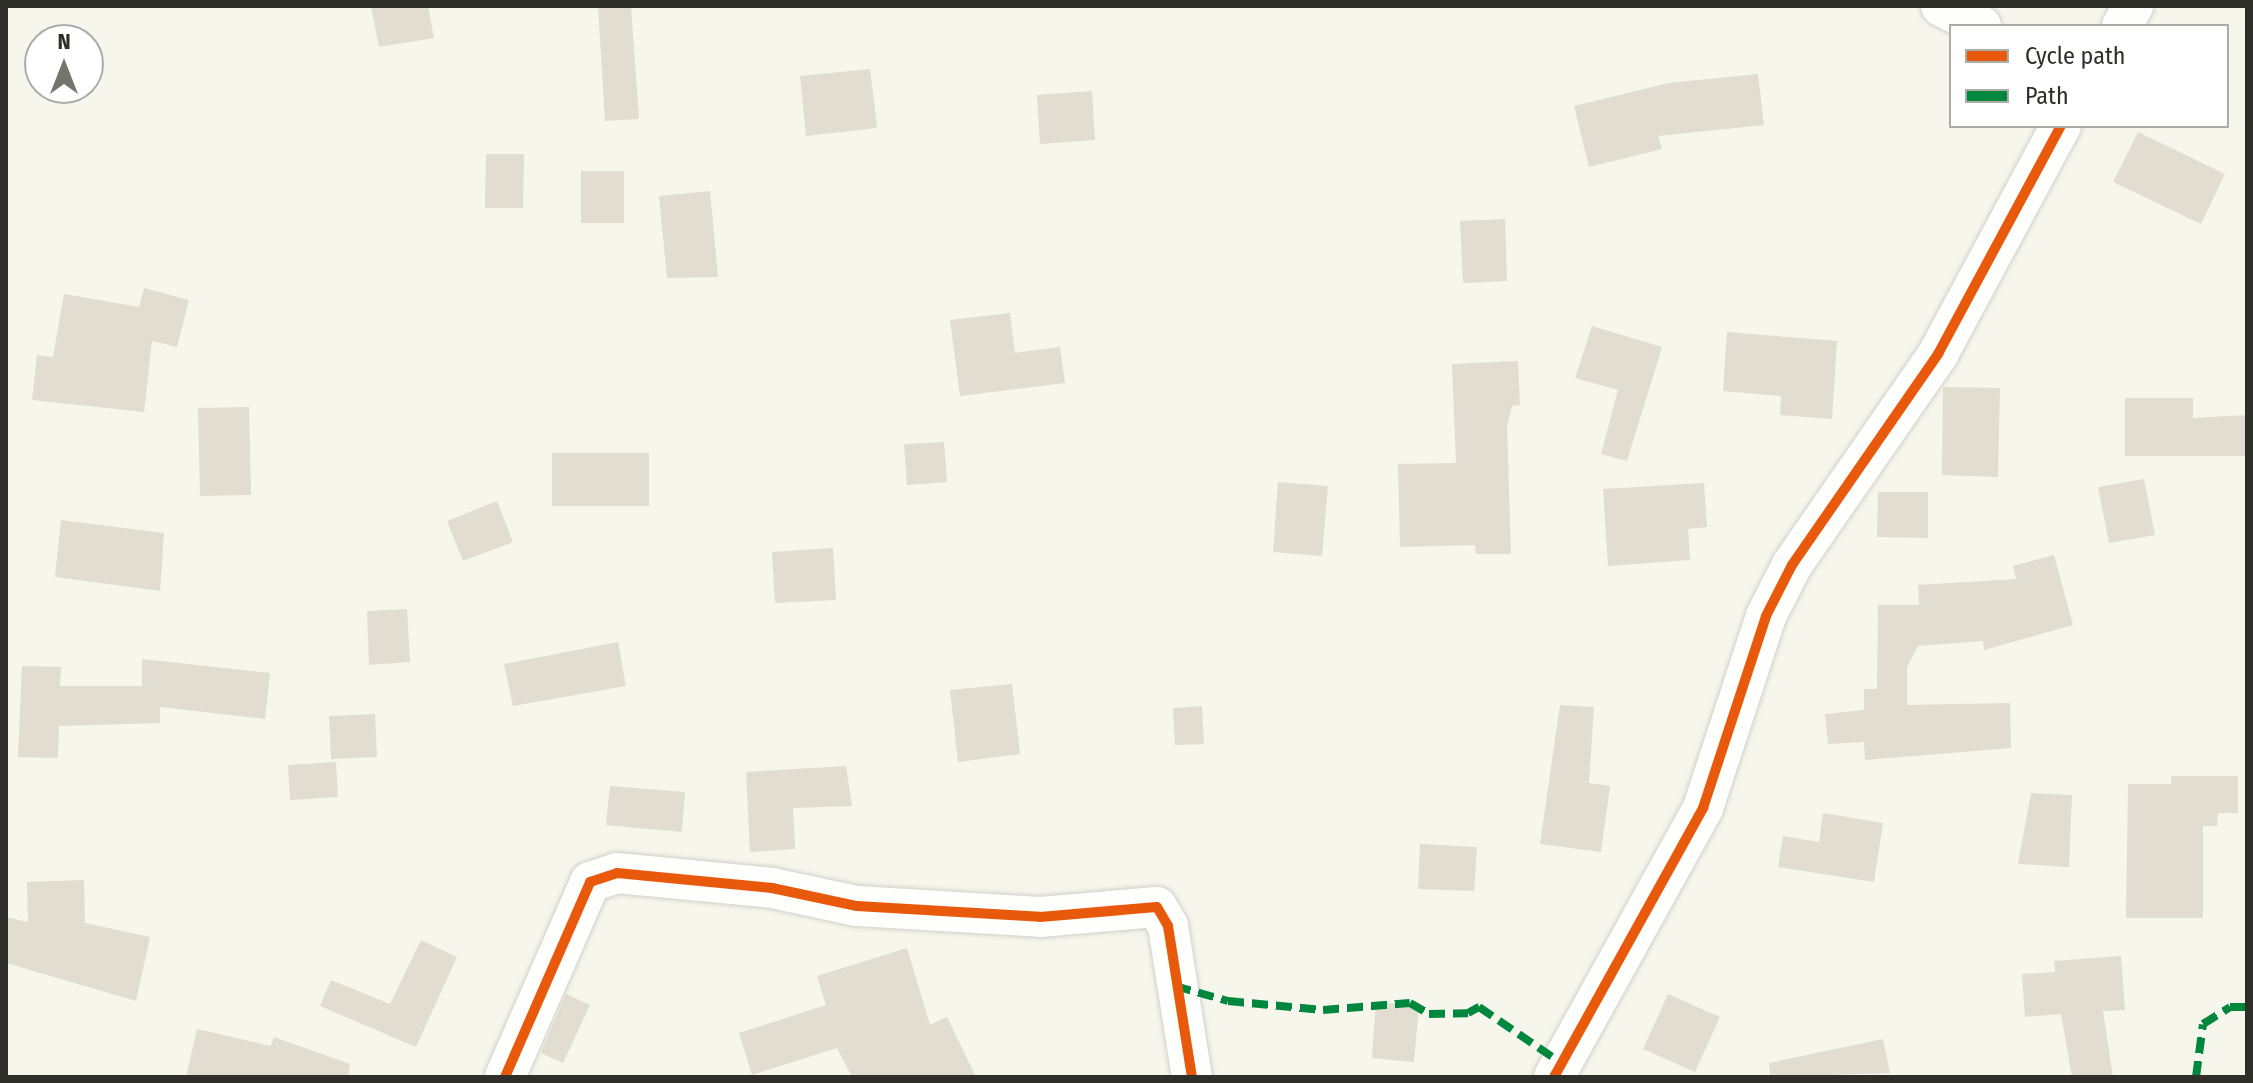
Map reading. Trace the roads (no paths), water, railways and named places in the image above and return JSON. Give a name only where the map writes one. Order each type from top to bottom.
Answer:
[{"type":"street","points":[[1941,6],[1977,24]]},
{"type":"street","points":[[2123,24],[2133,6]]},
{"type":"street","points":[[1554,1077],[1703,808],[1766,616],[1792,565],[1938,354],[2060,128]]},
{"type":"street","points":[[505,1077],[590,882],[617,873],[772,888],[857,906],[1040,917],[1157,907],[1168,926],[1192,1077]]}]
